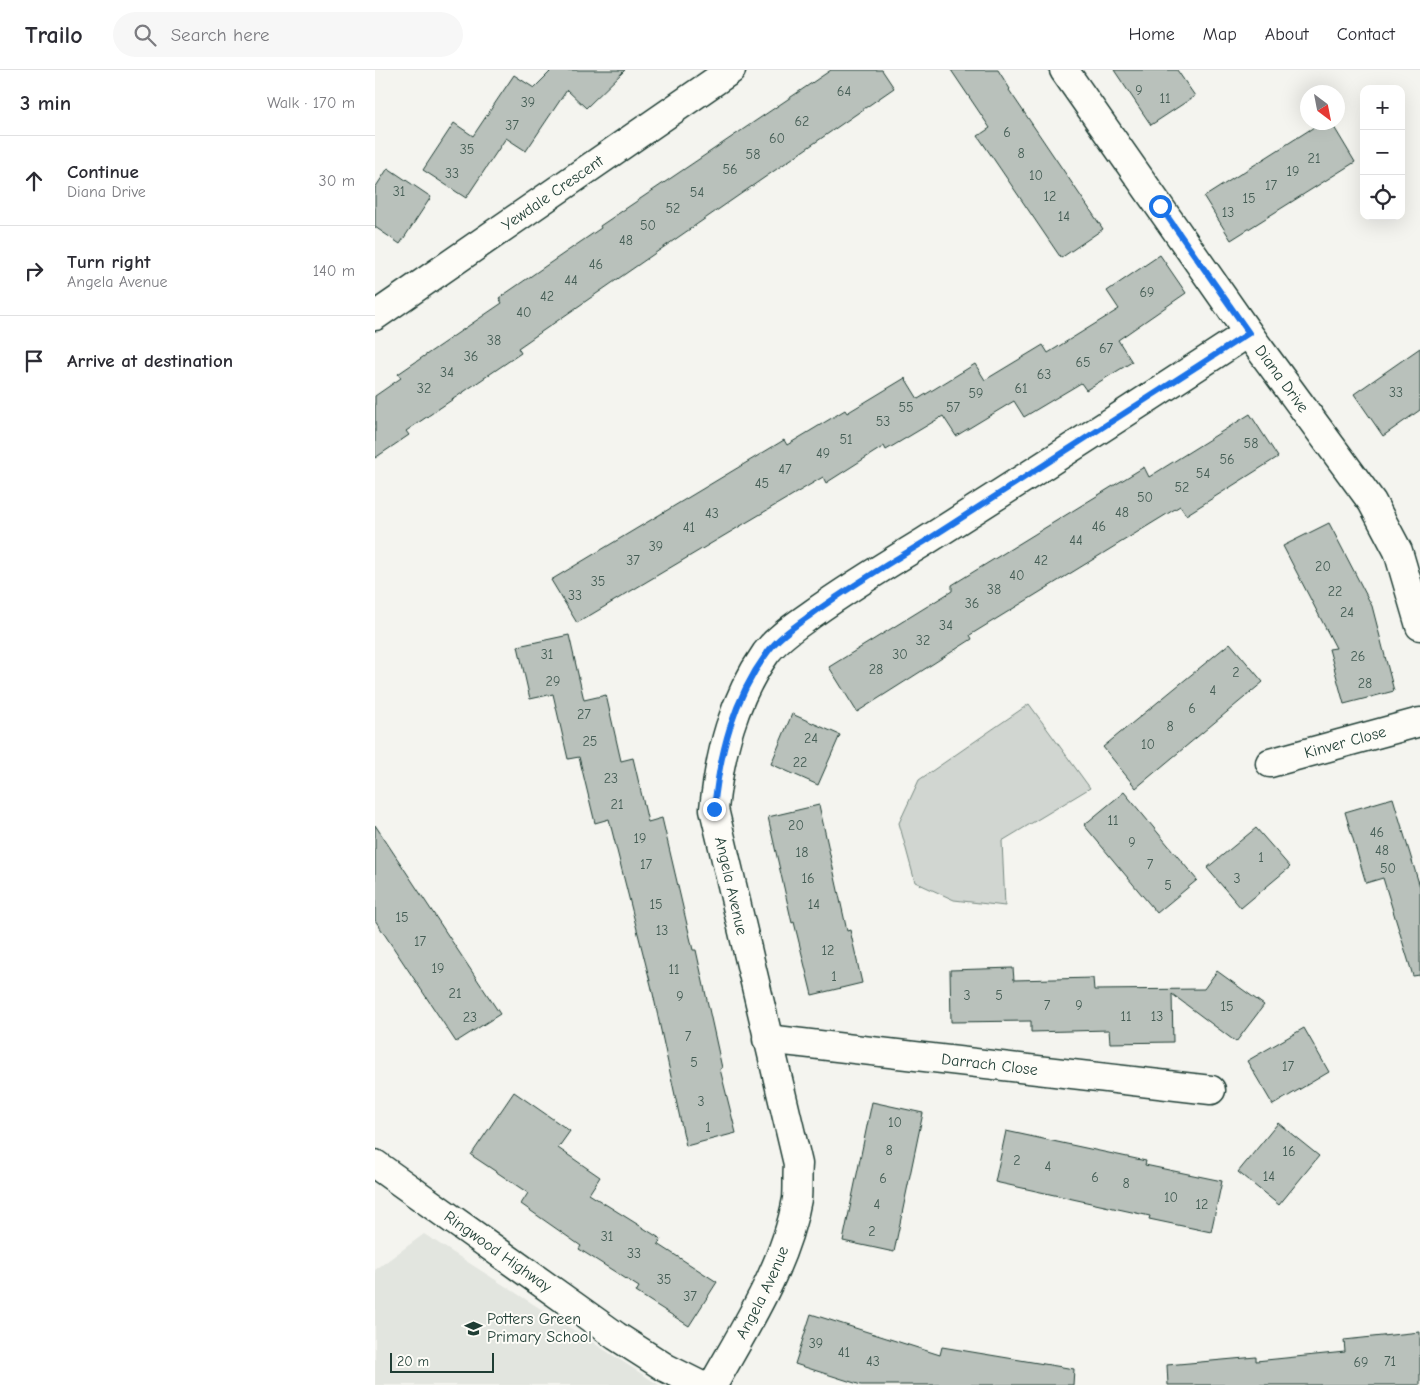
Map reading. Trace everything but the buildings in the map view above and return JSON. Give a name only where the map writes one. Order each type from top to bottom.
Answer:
[{"type":"street","name":"Yewdale Crescent","points":[[375,316],[731,70]]},
{"type":"street","name":"Diana Drive","points":[[1064,70],[1249,333],[1372,502],[1398,551],[1420,626]]},
{"type":"street","name":"Angela Avenue","points":[[713,1385],[775,1269],[790,1229],[797,1197],[798,1164],[714,809],[719,768],[726,735],[745,689],[767,651],[794,627],[835,598],[1038,470],[1249,333]]},
{"type":"street","name":"Kinver Close","points":[[1270,763],[1420,722]]},
{"type":"street","name":"Darrach Close","points":[[767,1039],[1211,1090]]},
{"type":"street","name":"Ringwood Highway","points":[[375,1164],[616,1336],[666,1368],[701,1385]]},
{"type":"shaded area","points":[[1029,704],[1090,788],[1002,841],[1005,906],[954,900],[915,882],[899,823],[919,780]]},
{"type":"shaded area","name":"Potters Green Primary School","points":[[424,1234],[659,1385],[375,1385],[375,1270]]},
{"type":"place","name":"Potters Green Primary School","points":[[473,1328]]},
{"type":"route","points":[[714,809],[719,768],[726,735],[745,689],[767,651],[794,627],[835,598],[1046,465],[1249,333],[1160,206]]}]
